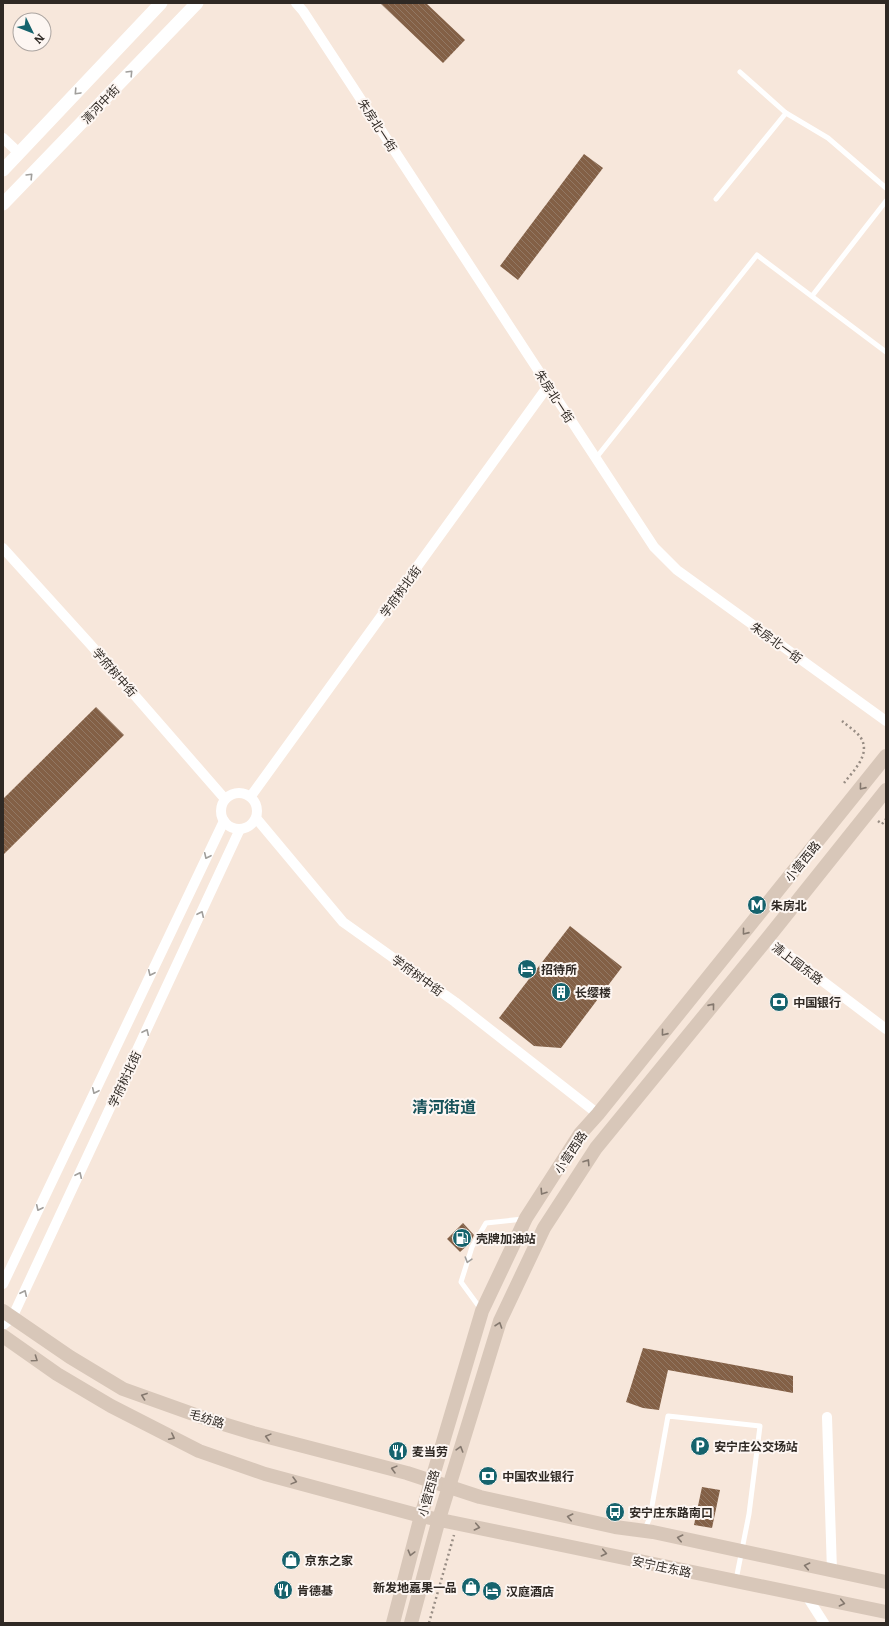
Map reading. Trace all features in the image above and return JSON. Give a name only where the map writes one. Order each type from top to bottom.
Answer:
[{"type":"main road","name":"小营西路","points":[[393,1623],[421,1516],[482,1311],[526,1218],[580,1134],[598,1114],[886,756]]},
{"type":"main road","name":"小营西路","points":[[411,1623],[439,1519],[500,1321],[544,1228],[596,1148],[768,939],[886,790]]},
{"type":"main road","name":"毛纺路","points":[[6,1318],[123,1389],[207,1419],[253,1433],[406,1473],[449,1487]]},
{"type":"main road","points":[[3,1336],[57,1374],[104,1402],[199,1451],[265,1474],[421,1516]]},
{"type":"main road","points":[[449,1487],[480,1497],[615,1527],[643,1531],[886,1582]]},
{"type":"main road","name":"安宁庄东路","points":[[421,1516],[886,1612]]},
{"type":"street","name":"清河中街","points":[[3,170],[161,3]]},
{"type":"street","name":"清河中街","points":[[3,204],[197,3]]},
{"type":"street","name":"朱房北一街","points":[[296,3],[303,11],[654,547],[677,570],[886,721]]},
{"type":"street","points":[[3,138],[20,153]]},
{"type":"street","name":"学府树北街","points":[[251,796],[548,386]]},
{"type":"street","name":"学府树中街","points":[[3,548],[90,644],[225,799]]},
{"type":"street","points":[[241,792],[251,796],[257,806],[256,818],[250,826],[240,829],[231,827],[224,821],[221,814],[221,806],[225,799],[232,794],[241,792]]},
{"type":"street","name":"学府树中街","points":[[256,818],[343,922],[455,1002],[598,1114]]},
{"type":"street","name":"学府树北街","points":[[3,1284],[224,821]]},
{"type":"street","name":"学府树北街","points":[[6,1318],[240,829]]},
{"type":"street","name":"清上园东路","points":[[768,939],[886,1029]]},
{"type":"street","points":[[827,1417],[832,1571]]},
{"type":"street","points":[[806,1595],[824,1623]]},
{"type":"lane","points":[[740,72],[786,113],[828,138],[886,188]]},
{"type":"lane","points":[[716,199],[786,113]]},
{"type":"lane","points":[[812,296],[886,202]]},
{"type":"lane","points":[[596,458],[757,255],[886,352]]},
{"type":"lane","points":[[482,1311],[461,1282],[472,1247],[486,1223],[526,1218]]},
{"type":"lane","points":[[643,1531],[650,1517],[668,1416],[760,1426],[749,1514],[735,1581]]},
{"type":"path","points":[[842,721],[862,739],[864,745],[862,760],[844,783]]},
{"type":"path","points":[[877,820],[882,824],[885,820]]},
{"type":"path","points":[[430,1623],[457,1523]]},
{"type":"building","points":[[380,3],[426,3],[465,40],[443,63]]},
{"type":"building","points":[[584,154],[603,168],[518,280],[500,266]]},
{"type":"building","points":[[96,707],[124,735],[3,855],[3,799]]},
{"type":"building","name":"长缨楼","points":[[570,926],[622,967],[561,1048],[534,1046],[499,1018]]},
{"type":"building","name":"壳牌加油站","points":[[463,1223],[474,1235],[470,1243],[460,1252],[447,1239]]},
{"type":"building","points":[[643,1348],[793,1376],[793,1393],[668,1370],[659,1410],[643,1408],[626,1402]]},
{"type":"building","points":[[702,1487],[720,1490],[712,1528],[694,1525]]},
{"type":"place","name":"朱房北","points":[[757,905]]},
{"type":"place","name":"招待所","points":[[527,969]]},
{"type":"place","name":"长缨楼","points":[[561,992]]},
{"type":"place","name":"中国银行","points":[[779,1002]]},
{"type":"place","name":"壳牌加油站","points":[[462,1238]]},
{"type":"place","name":"安宁庄公交场站","points":[[700,1446]]},
{"type":"place","name":"麦当劳","points":[[398,1451]]},
{"type":"place","name":"中国农业银行","points":[[488,1476]]},
{"type":"place","name":"安宁庄东路南口","points":[[615,1512]]},
{"type":"place","name":"京东之家","points":[[291,1560]]},
{"type":"place","name":"新发地嘉果一品","points":[[471,1587]]},
{"type":"place","name":"肯德基","points":[[283,1590]]},
{"type":"place","name":"汉庭酒店","points":[[492,1591]]},
{"type":"district","name":"清河街道","points":[[444,1106]]}]
